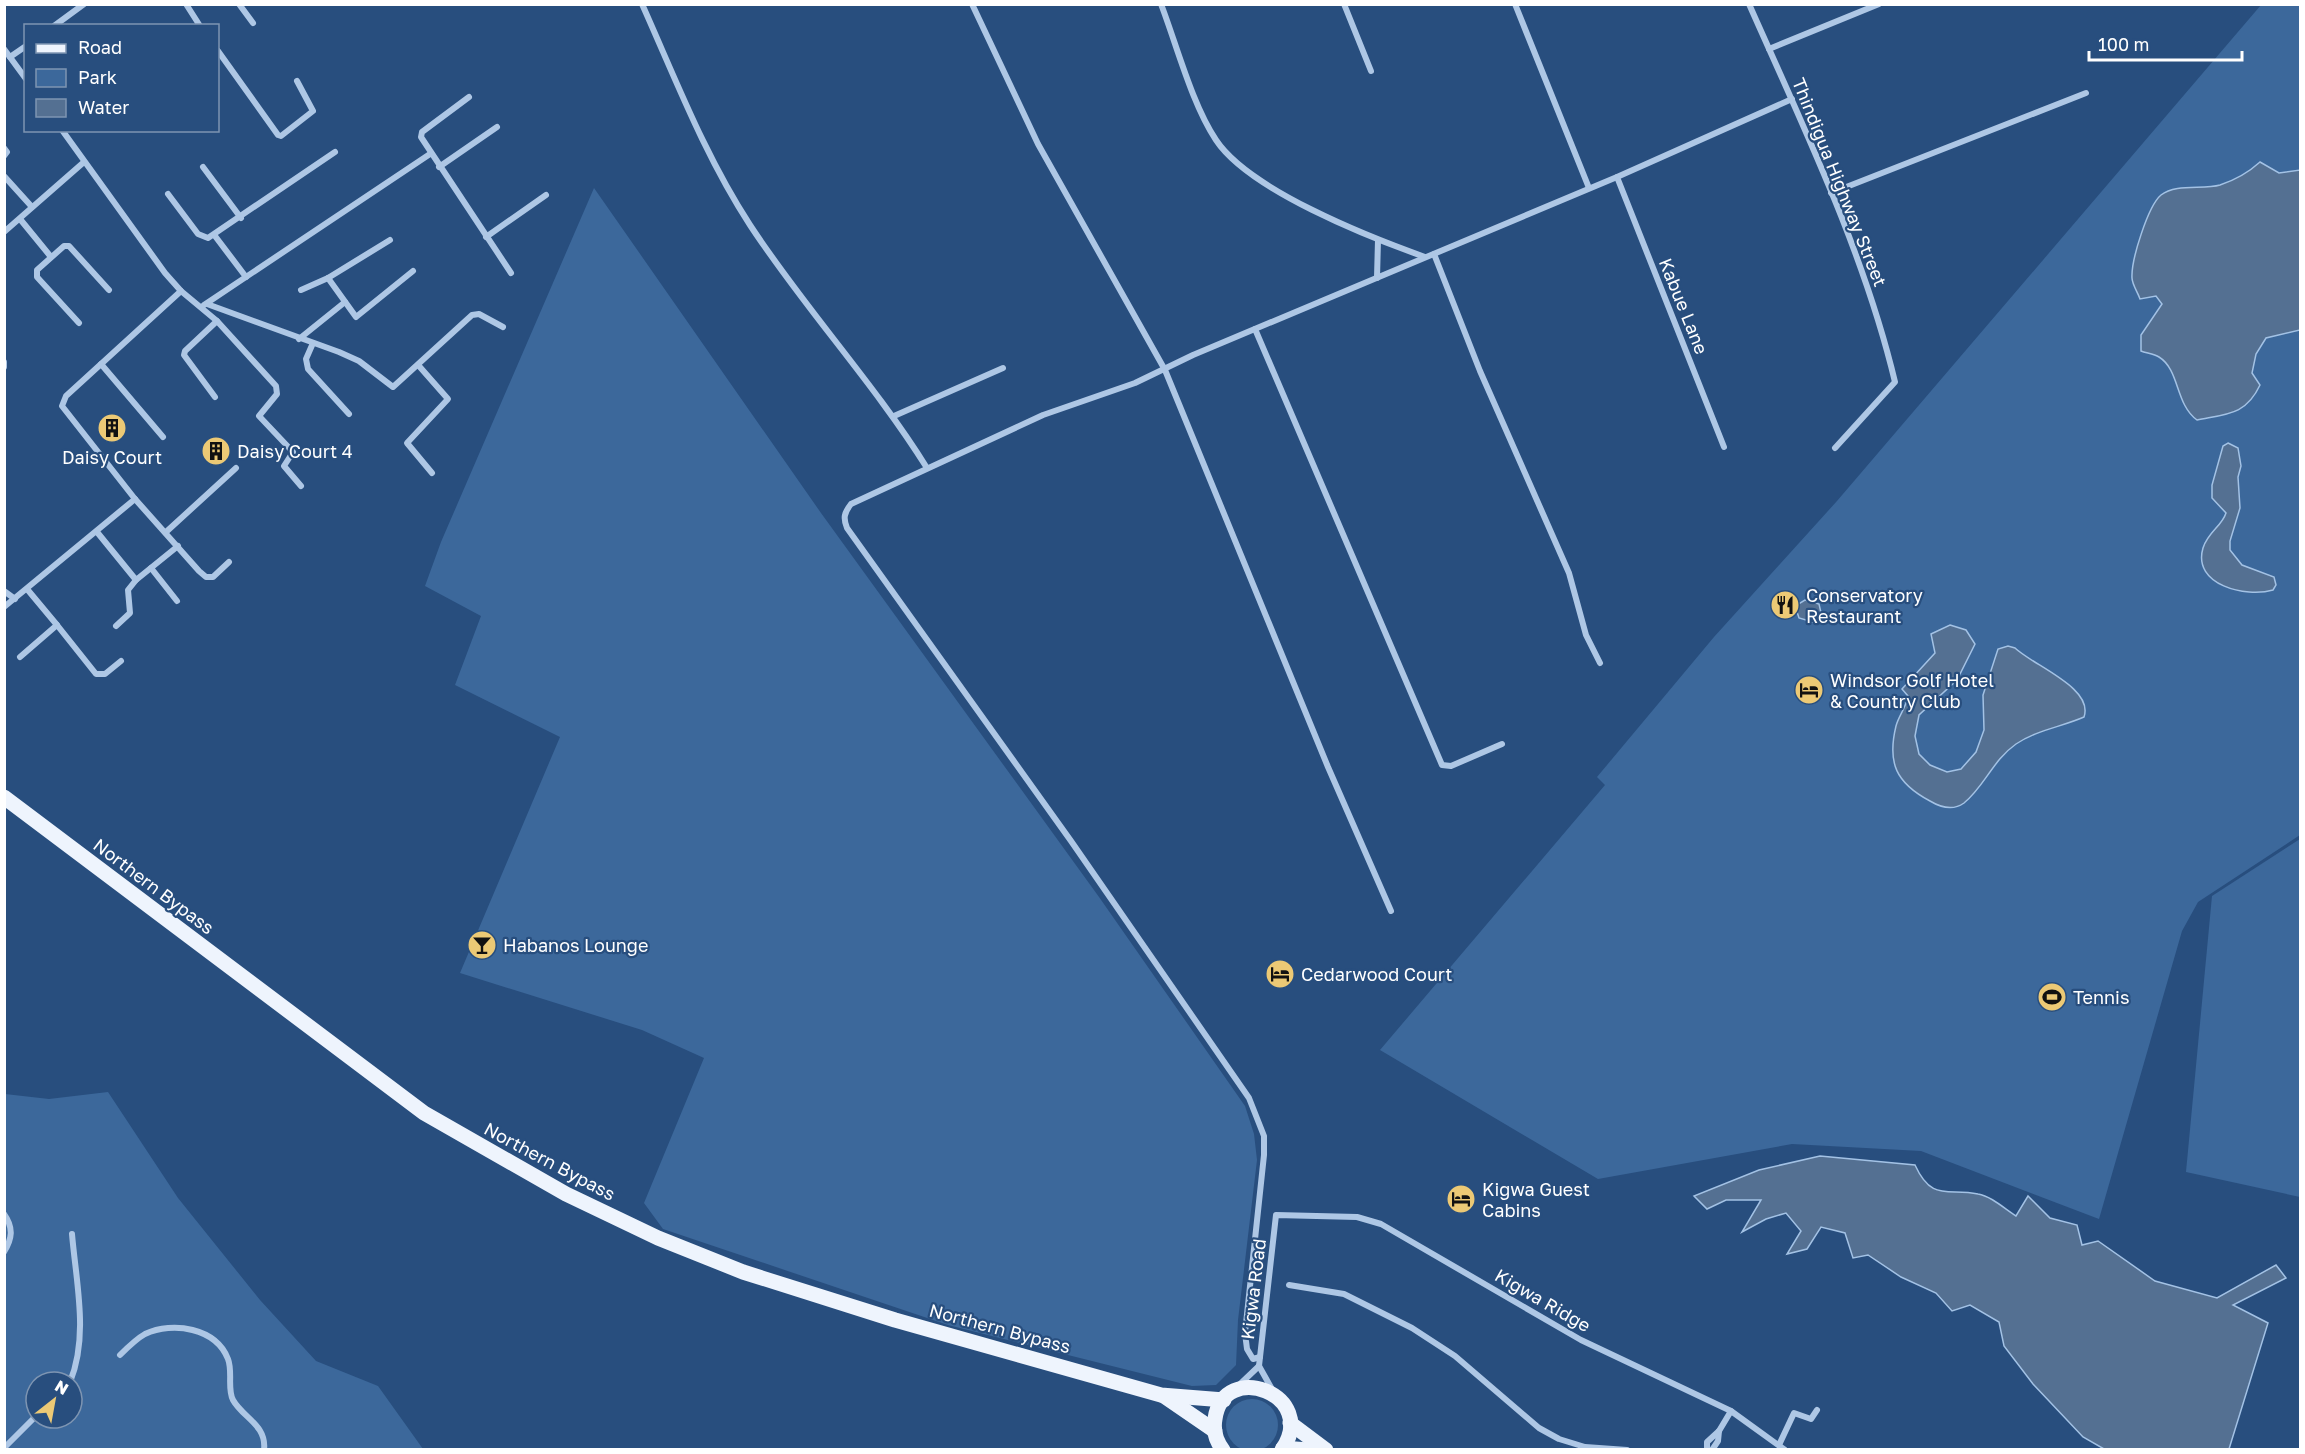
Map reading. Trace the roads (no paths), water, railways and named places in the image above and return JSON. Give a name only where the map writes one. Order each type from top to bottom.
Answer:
[{"type":"main road","name":"Northern Bypass","points":[[4,797],[424,1113],[566,1194],[658,1238],[743,1272],[895,1320],[1161,1395]]},
{"type":"main road","points":[[1161,1395],[1225,1398],[1247,1387],[1258,1388],[1274,1394],[1284,1405],[1290,1431],[1282,1448],[1308,1449]]},
{"type":"main road","points":[[1161,1395],[1215,1431]]},
{"type":"main road","points":[[1223,1449],[1215,1431],[1215,1414],[1225,1398]]},
{"type":"main road","points":[[1290,1423],[1326,1449]]},
{"type":"street","points":[[186,4],[199,24]]},
{"type":"street","points":[[239,4],[253,23]]},
{"type":"street","points":[[642,4],[718,174],[751,227],[894,416],[927,468]]},
{"type":"street","points":[[972,4],[1038,144],[1165,370],[1328,767],[1391,911]]},
{"type":"street","points":[[1161,4],[1206,121],[1232,160],[1270,186],[1378,240],[1426,257]]},
{"type":"street","points":[[1344,4],[1371,71]]},
{"type":"street","points":[[1515,4],[1589,188]]},
{"type":"street","name":"Thindigua Highway Street","points":[[1749,4],[1831,193],[1881,326],[1893,374],[1894,386],[1880,397],[1835,448]]},
{"type":"street","points":[[1769,49],[1879,4]]},
{"type":"street","points":[[64,23],[80,6]]},
{"type":"street","points":[[10,57],[24,47]]},
{"type":"street","points":[[4,49],[24,76]]},
{"type":"street","points":[[219,52],[278,135],[286,133],[313,111],[297,81]]},
{"type":"street","points":[[1831,193],[2086,93]]},
{"type":"street","points":[[469,97],[422,132],[421,137],[430,154],[511,273]]},
{"type":"street","points":[[1260,1357],[1253,1359],[1249,1355],[1245,1333],[1264,1155],[1264,1136],[1249,1098],[1071,841],[847,528],[844,519],[851,504],[1043,415],[1165,370],[1255,329],[1617,177],[1792,99]]},
{"type":"street","points":[[439,167],[496,128]]},
{"type":"street","points":[[63,132],[182,291],[204,305],[359,361],[390,387],[396,385],[419,366],[475,313],[503,327]]},
{"type":"street","points":[[4,148],[7,152],[4,156]]},
{"type":"street","points":[[168,194],[198,234],[204,238],[215,236],[335,152]]},
{"type":"street","points":[[204,305],[430,154]]},
{"type":"street","points":[[4,232],[84,162]]},
{"type":"street","points":[[203,167],[241,218]]},
{"type":"street","points":[[4,176],[32,207]]},
{"type":"street","name":"Kabue Lane","points":[[1617,177],[1724,447]]},
{"type":"street","points":[[486,237],[546,195]]},
{"type":"street","points":[[20,219],[51,257]]},
{"type":"street","points":[[215,236],[246,277]]},
{"type":"street","points":[[301,290],[328,278],[390,240]]},
{"type":"street","points":[[1377,278],[1378,240]]},
{"type":"street","points":[[79,322],[37,277],[38,270],[64,246],[69,246],[109,290]]},
{"type":"street","points":[[1434,254],[1480,371],[1569,573],[1586,635],[1600,663]]},
{"type":"street","points":[[328,278],[354,316],[358,316],[413,271]]},
{"type":"street","points":[[182,291],[66,396],[62,406],[135,499],[199,571],[209,578],[230,562]]},
{"type":"street","points":[[299,339],[345,302]]},
{"type":"street","points":[[204,305],[276,386],[277,394],[259,416],[293,452],[284,466],[301,486]]},
{"type":"street","points":[[214,396],[184,356],[185,351],[217,321]]},
{"type":"street","points":[[1255,329],[1442,765],[1451,766],[1502,744]]},
{"type":"street","points":[[313,343],[306,366],[349,414]]},
{"type":"street","points":[[4,362],[4,367]]},
{"type":"street","points":[[101,364],[163,437]]},
{"type":"street","points":[[419,366],[448,399],[407,443],[432,473]]},
{"type":"street","points":[[894,416],[1003,368]]},
{"type":"street","points":[[165,532],[236,468]]},
{"type":"street","points":[[4,607],[135,499]]},
{"type":"street","points":[[97,532],[136,580]]},
{"type":"street","points":[[116,626],[130,613],[128,590],[136,580],[178,546]]},
{"type":"street","points":[[151,568],[177,601]]},
{"type":"street","points":[[27,589],[96,674],[105,674],[121,661]]},
{"type":"street","points":[[4,591],[15,599]]},
{"type":"street","points":[[20,657],[57,626]]},
{"type":"street","points":[[4,1215],[10,1224],[11,1240],[4,1252]]},
{"type":"street","name":"Kigwa Road","points":[[1259,1366],[1276,1215]]},
{"type":"street","name":"Kigwa Ridge","points":[[1276,1215],[1357,1217],[1381,1224],[1581,1340],[1731,1411],[1782,1447]]},
{"type":"street","points":[[72,1234],[81,1336],[79,1359],[75,1370]]},
{"type":"street","points":[[1289,1285],[1344,1294],[1412,1328],[1455,1356],[1539,1428],[1559,1439],[1585,1447],[1627,1449]]},
{"type":"street","points":[[120,1354],[144,1335],[169,1327],[205,1333],[220,1345],[229,1361],[233,1400],[256,1423],[264,1449]]},
{"type":"street","points":[[1225,1398],[1259,1366],[1274,1394]]},
{"type":"street","points":[[1782,1447],[1794,1413],[1802,1413],[1811,1419],[1817,1410]]},
{"type":"street","points":[[1707,1449],[1709,1439],[1719,1431],[1731,1411]]},
{"type":"street","points":[[4,1448],[24,1428]]},
{"type":"street","points":[[1712,1449],[1718,1441],[1719,1431]]},
{"type":"water","points":[[2260,162],[2279,173],[2300,170],[2300,330],[2266,338],[2256,354],[2252,373],[2260,385],[2255,395],[2242,408],[2234,412],[2197,420],[2185,405],[2166,363],[2157,356],[2141,351],[2141,335],[2162,304],[2156,296],[2140,299],[2132,280],[2134,259],[2146,221],[2161,195],[2174,189],[2220,185],[2242,175]]},
{"type":"water","points":[[2228,443],[2238,448],[2241,466],[2238,477],[2240,508],[2230,541],[2230,550],[2242,565],[2274,577],[2276,585],[2273,590],[2249,592],[2224,586],[2213,580],[2202,561],[2205,542],[2226,513],[2212,498],[2212,485],[2223,446]]},
{"type":"water","points":[[1805,600],[1819,604],[1822,617],[1814,619],[1813,622],[1799,618],[1795,606]]},
{"type":"water","points":[[1950,625],[1966,630],[1975,644],[1957,680],[1919,715],[1915,736],[1919,754],[1930,765],[1947,772],[1961,769],[1976,752],[1984,730],[1983,695],[1998,649],[2008,646],[2015,648],[2072,687],[2085,706],[2084,717],[2032,735],[2008,750],[1971,797],[1960,805],[1951,807],[1934,803],[1909,787],[1897,771],[1893,751],[1896,726],[1908,696],[1902,689],[1935,653],[1931,634]]},
{"type":"water","points":[[1820,1156],[1915,1165],[1921,1177],[1934,1189],[1983,1195],[2016,1216],[2028,1196],[2050,1218],[2077,1225],[2082,1245],[2098,1241],[2155,1281],[2217,1298],[2276,1265],[2286,1278],[2233,1305],[2268,1323],[2229,1449],[2104,1449],[2083,1437],[2033,1384],[2004,1346],[1999,1322],[1970,1305],[1952,1311],[1936,1293],[1901,1277],[1868,1255],[1853,1258],[1845,1233],[1821,1227],[1807,1249],[1787,1254],[1801,1231],[1786,1213],[1766,1219],[1742,1232],[1761,1200],[1726,1200],[1707,1209],[1694,1196],[1759,1170]]},
{"type":"place","name":"Daisy Court","points":[[112,428]]},
{"type":"place","name":"Daisy Court 4","points":[[216,451]]},
{"type":"place","name":"Conservatory Restaurant","points":[[1785,605]]},
{"type":"place","name":"Windsor Golf Hotel & Country Club","points":[[1809,690]]},
{"type":"place","name":"Habanos Lounge","points":[[482,945]]},
{"type":"place","name":"Cedarwood Court","points":[[1280,974]]},
{"type":"place","name":"Tennis","points":[[2052,997]]},
{"type":"place","name":"Kigwa Guest Cabins","points":[[1461,1199]]}]
